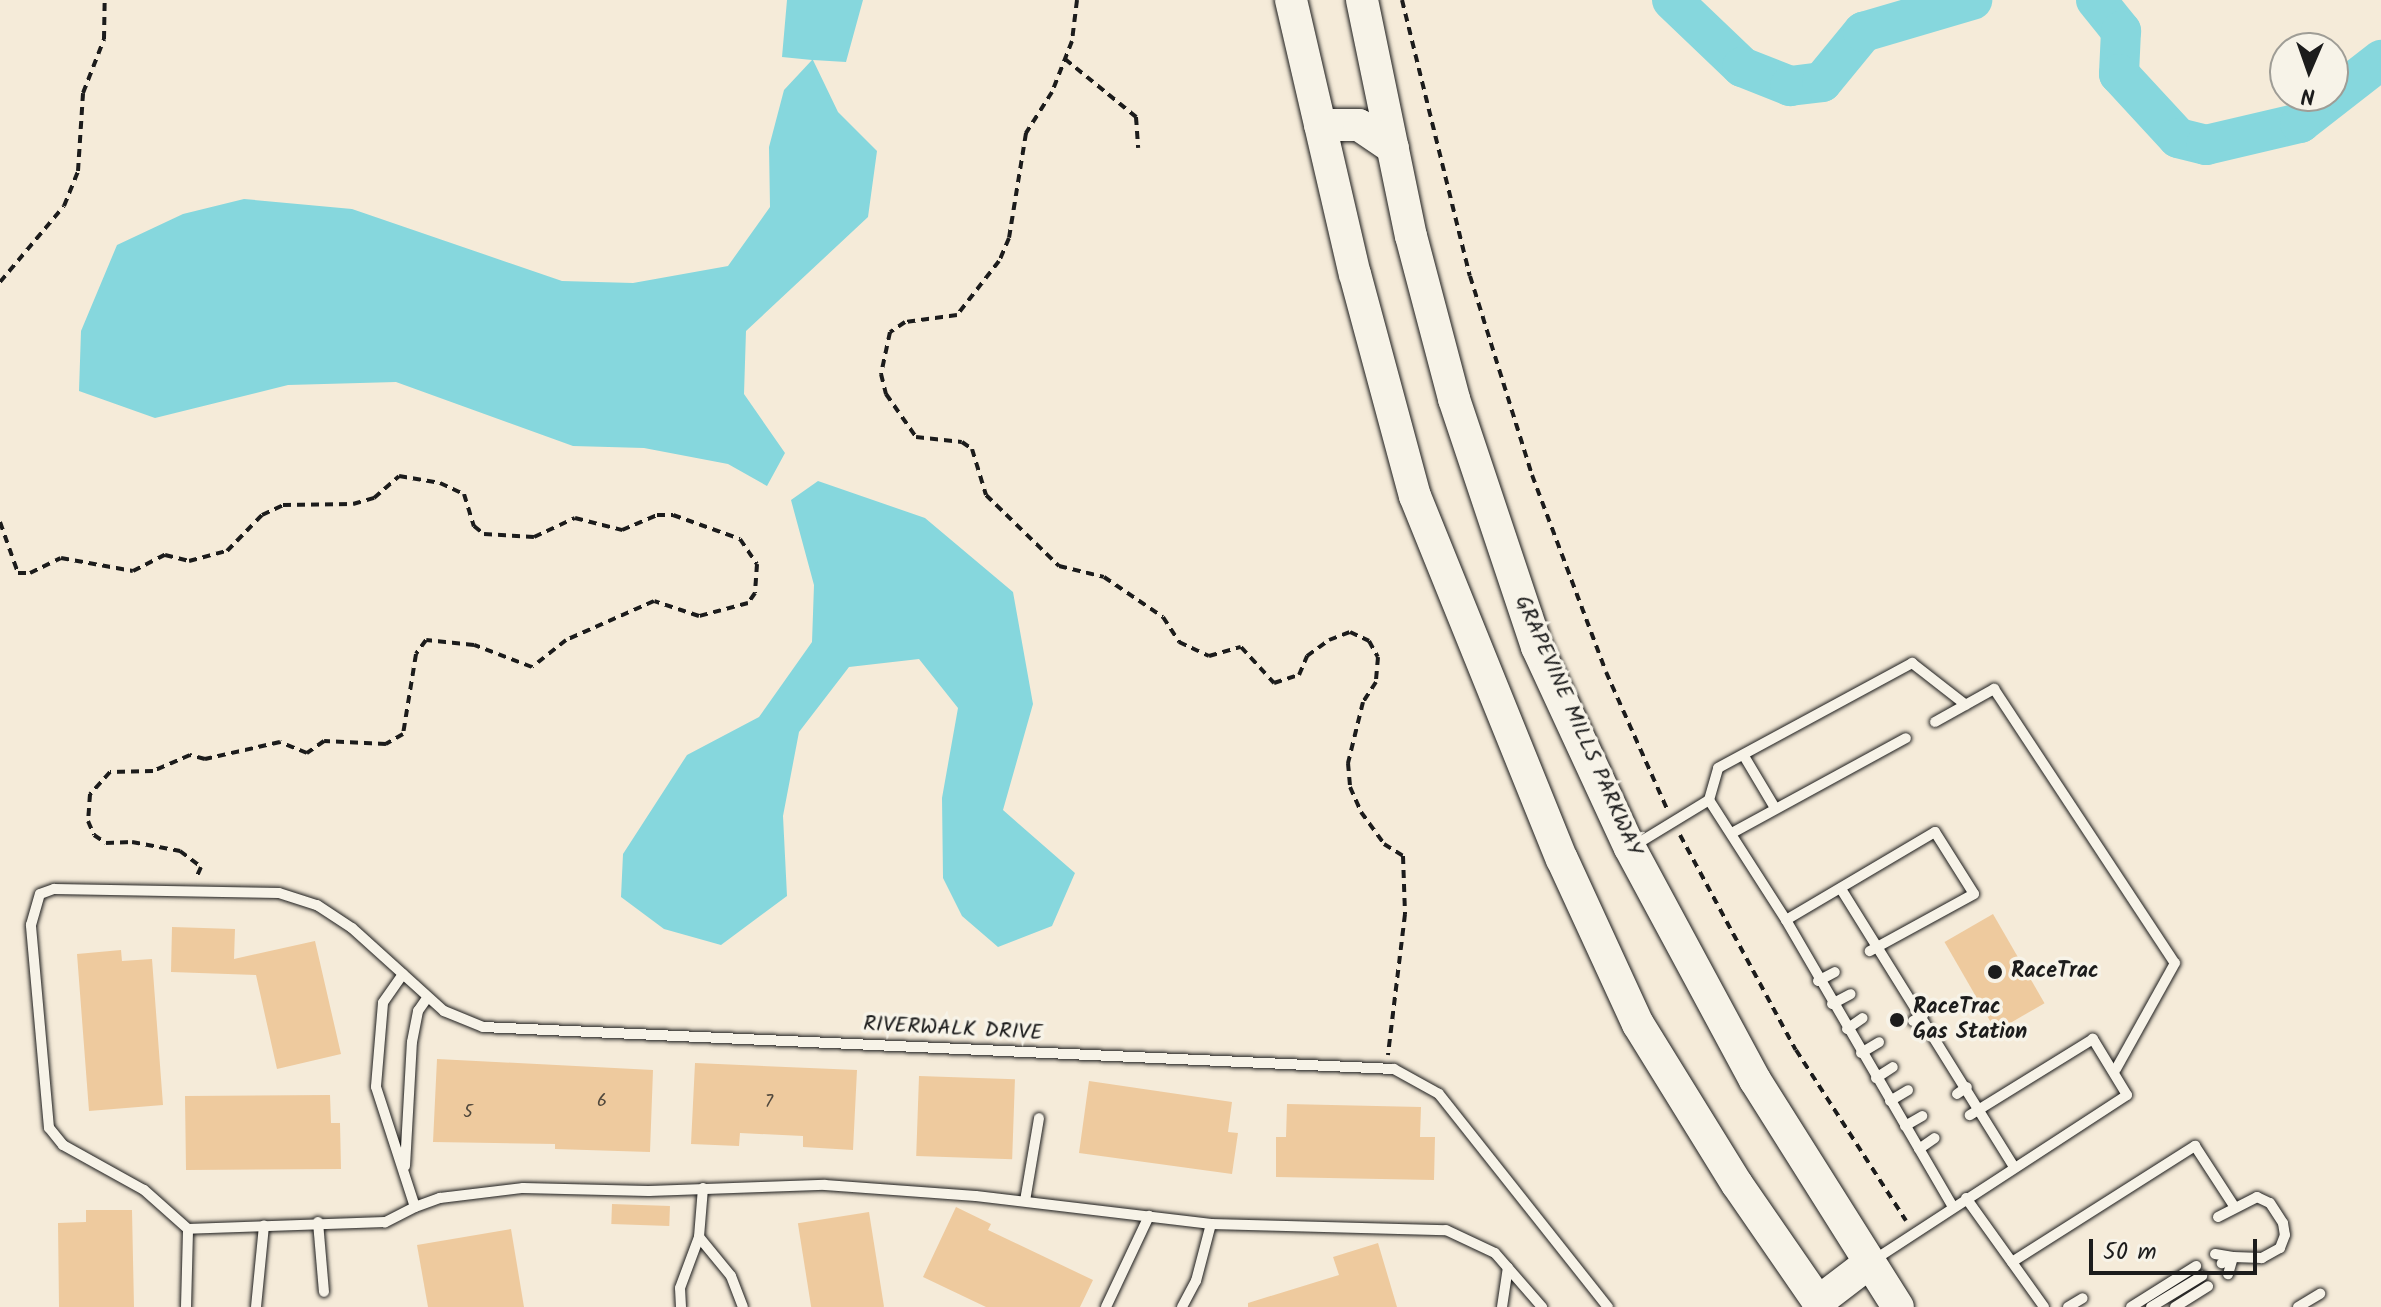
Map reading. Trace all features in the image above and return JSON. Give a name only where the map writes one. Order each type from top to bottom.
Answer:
[{"type":"main road","points":[[1291,0],[1415,496],[1562,859],[1638,1024],[1737,1184],[1817,1305],[1869,1263]]},
{"type":"main road","name":"GRAPEVINE MILLS PARKWAY","points":[[1362,0],[1411,236],[1454,399],[1501,547],[1537,647],[1630,848],[1755,1080],[1898,1307]]},
{"type":"main road","points":[[1320,125],[1359,125],[1393,148]]},
{"type":"lane","points":[[1630,848],[1709,800],[1718,768],[1912,663],[1966,705]]},
{"type":"lane","points":[[1935,722],[1994,689],[2175,963],[2116,1069]]},
{"type":"lane","points":[[1732,833],[1906,738]]},
{"type":"lane","points":[[1744,756],[1775,808]]},
{"type":"lane","points":[[1709,800],[1786,920],[1818,981],[1953,1207]]},
{"type":"lane","points":[[1786,920],[1935,832],[1974,894],[1875,948]]},
{"type":"lane","name":"RIVERWALK DRIVE","points":[[188,1229],[144,1190],[63,1145],[49,1128],[31,925],[40,894],[54,889],[279,893],[317,905],[403,974],[427,998],[483,1027],[558,1033],[1386,1069],[1439,1094],[1607,1307]]},
{"type":"lane","points":[[1841,889],[1947,1066],[1967,1087],[2014,1167]]},
{"type":"lane","points":[[1818,981],[1835,972]]},
{"type":"lane","points":[[403,974],[383,1003],[376,1087],[385,1125],[405,1168],[415,1207]]},
{"type":"lane","points":[[1832,1004],[1851,994]]},
{"type":"lane","points":[[405,1168],[412,1042],[418,1011],[427,998]]},
{"type":"lane","points":[[1847,1029],[1863,1018]]},
{"type":"lane","points":[[1869,1263],[2127,1095],[2116,1069],[2093,1039],[1970,1115]]},
{"type":"lane","points":[[1861,1053],[1879,1042]]},
{"type":"lane","points":[[1876,1078],[1893,1067]]},
{"type":"lane","points":[[1957,1094],[1967,1087]]},
{"type":"lane","points":[[1890,1101],[1908,1090]]},
{"type":"lane","points":[[1905,1126],[1922,1116]]},
{"type":"lane","points":[[1025,1201],[1039,1118]]},
{"type":"lane","points":[[1919,1149],[1935,1138]]},
{"type":"lane","points":[[2012,1262],[2195,1146],[2234,1206]]},
{"type":"lane","points":[[186,1307],[188,1229],[385,1222],[440,1198],[523,1188],[825,1185],[1025,1201],[1211,1224],[1446,1230],[1495,1253],[1542,1307]]},
{"type":"lane","points":[[681,1307],[680,1288],[699,1237],[703,1188]]},
{"type":"lane","points":[[2218,1217],[2234,1206],[2257,1197],[2270,1203],[2283,1223],[2285,1235],[2280,1248],[2262,1258],[2218,1259]]},
{"type":"lane","points":[[1966,1198],[2044,1307]]},
{"type":"lane","points":[[1106,1307],[1149,1216]]},
{"type":"lane","points":[[318,1222],[324,1292]]},
{"type":"lane","points":[[1182,1307],[1196,1281],[1211,1224]]},
{"type":"lane","points":[[256,1307],[264,1225]]},
{"type":"lane","points":[[699,1237],[731,1276],[743,1307]]},
{"type":"lane","points":[[2228,1274],[2233,1257]]},
{"type":"lane","points":[[1502,1307],[1508,1267]]},
{"type":"lane","points":[[2131,1307],[2199,1271],[2151,1307]]},
{"type":"lane","points":[[2175,1307],[2208,1286]]},
{"type":"lane","points":[[2298,1307],[2320,1294]]},
{"type":"lane","points":[[2068,1307],[2083,1298]]},
{"type":"path","points":[[0,282],[64,206],[78,171],[83,93],[104,39],[105,0]]},
{"type":"path","points":[[1077,0],[1065,59],[1052,92],[1026,133],[1009,238],[999,261],[957,315],[905,322],[890,332],[881,374],[886,394],[916,437],[962,442],[972,449],[986,495],[1059,566],[1104,577],[1163,617],[1179,642],[1209,656],[1241,647],[1274,683],[1299,675],[1307,656],[1329,640],[1350,632],[1369,641],[1378,657],[1376,682],[1363,702],[1348,763],[1350,787],[1361,812],[1384,844],[1403,856],[1405,914],[1386,1069]]},
{"type":"path","points":[[1402,0],[1470,276],[1532,475],[1606,672],[1674,824],[1796,1050],[1913,1233]]},
{"type":"path","points":[[1065,59],[1136,117],[1138,148]]},
{"type":"path","points":[[0,522],[18,573],[30,573],[61,558],[133,571],[165,555],[189,561],[227,551],[262,515],[283,505],[353,504],[374,498],[399,476],[440,483],[464,494],[474,526],[484,534],[534,537],[575,518],[622,530],[657,515],[673,515],[740,539],[757,564],[755,593],[748,603],[699,616],[654,601],[566,640],[532,667],[474,645],[426,640],[416,654],[403,734],[386,744],[324,741],[307,753],[280,742],[205,759],[190,755],[153,771],[110,772],[90,794],[88,821],[94,835],[106,843],[132,842],[180,851],[201,867],[191,892]]},
{"type":"water","points":[[787,0],[863,0],[846,62],[813,60],[838,112],[877,151],[868,217],[746,331],[744,394],[785,453],[767,486],[728,464],[644,448],[573,446],[396,382],[288,385],[155,418],[79,391],[81,331],[117,245],[183,214],[244,199],[352,209],[562,281],[633,283],[728,266],[770,207],[769,147],[784,90],[812,60],[782,57]]},
{"type":"water","points":[[818,481],[925,518],[1013,592],[1033,704],[1003,810],[1075,873],[1052,926],[998,947],[962,916],[943,878],[942,798],[958,708],[919,659],[849,667],[799,732],[783,816],[787,896],[721,945],[664,929],[621,897],[623,854],[687,755],[759,717],[812,642],[814,585],[791,500]]},
{"type":"building","name":"RaceTrac","points":[[1993,914],[2044,1003],[1996,1031],[1945,942]]},
{"type":"building","points":[[172,927],[235,929],[234,959],[315,941],[341,1054],[277,1069],[256,975],[171,972]]},
{"type":"building","points":[[121,950],[122,961],[152,959],[163,1105],[89,1111],[77,954]]},
{"type":"building","points":[[437,1059],[653,1070],[650,1152],[555,1149],[555,1144],[433,1142]]},
{"type":"building","points":[[695,1063],[857,1070],[853,1150],[803,1147],[803,1136],[740,1133],[739,1146],[691,1144]]},
{"type":"building","points":[[919,1076],[1015,1079],[1012,1159],[916,1156]]},
{"type":"building","points":[[1089,1081],[1232,1102],[1228,1132],[1238,1133],[1232,1174],[1079,1153]]},
{"type":"building","points":[[330,1095],[331,1123],[340,1123],[341,1169],[186,1170],[185,1096]]},
{"type":"building","points":[[1287,1104],[1421,1107],[1420,1137],[1435,1137],[1434,1180],[1276,1177],[1276,1137],[1286,1137]]},
{"type":"building","points":[[612,1204],[670,1206],[669,1226],[611,1224]]},
{"type":"building","points":[[956,1207],[991,1224],[988,1230],[1093,1280],[1080,1307],[986,1307],[923,1277]]},
{"type":"building","points":[[86,1210],[132,1210],[134,1307],[59,1307],[58,1223],[86,1222]]},
{"type":"building","points":[[869,1212],[884,1307],[811,1307],[798,1223]]},
{"type":"building","points":[[511,1229],[524,1307],[428,1307],[417,1245]]},
{"type":"building","points":[[1378,1243],[1397,1307],[1248,1307],[1248,1303],[1339,1275],[1333,1257]]},
{"type":"waterway","points":[[1672,0],[1742,67],[1790,86],[1822,82],[1863,32],[1972,0]]},
{"type":"waterway","points":[[2096,0],[2121,31],[2119,74],[2178,138],[2206,145],[2300,123],[2381,60]]},
{"type":"place","name":"RaceTrac","points":[[1995,972]]},
{"type":"place","name":"RaceTrac Gas Station","points":[[1897,1020]]}]
